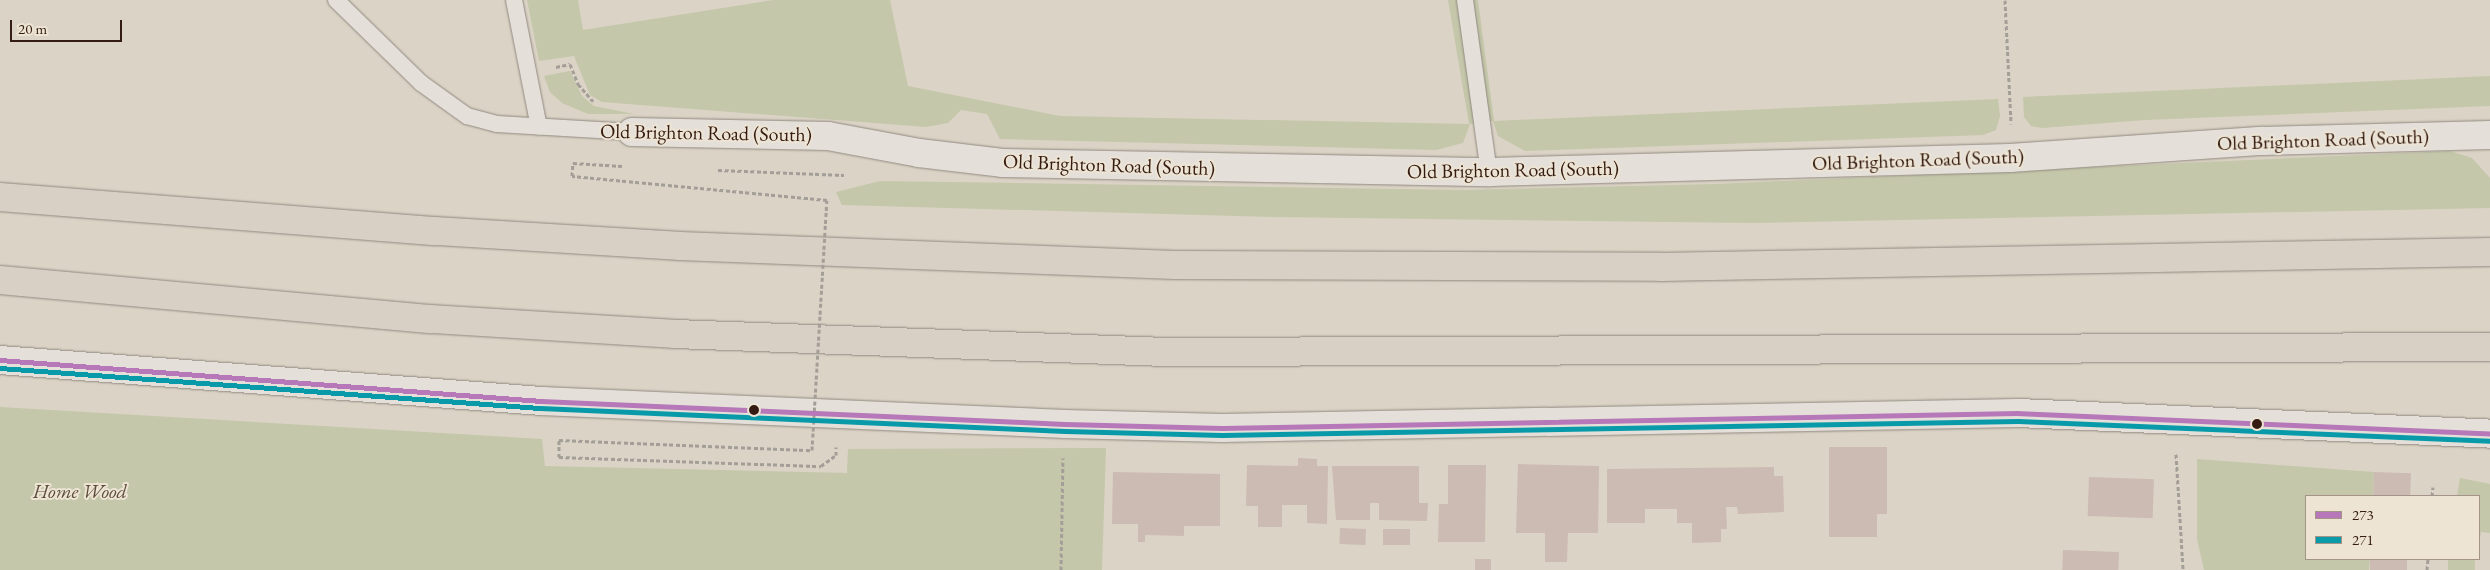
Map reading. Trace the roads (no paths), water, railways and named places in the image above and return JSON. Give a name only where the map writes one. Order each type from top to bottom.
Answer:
[{"type":"highway","points":[[0,197],[543,238],[1175,265],[1661,267],[2490,252]]},
{"type":"highway","points":[[0,280],[440,320],[675,334],[1172,352],[2490,347]]},
{"type":"street","name":"Old Brighton Road (South)","points":[[632,132],[828,136],[1003,163],[1489,172],[2010,158],[2262,141],[2490,135]]},
{"type":"street","points":[[0,360],[541,401],[1065,424],[1222,428],[2018,413],[2177,418],[2490,434]]},
{"type":"lane","name":"Old Brighton Road (South)","points":[[336,0],[421,83],[468,116],[497,124],[632,132]]},
{"type":"lane","points":[[514,0],[539,127]]},
{"type":"lane","points":[[1465,0],[1489,172]]},
{"type":"park label","name":"Home Wood","points":[[80,491]]}]
